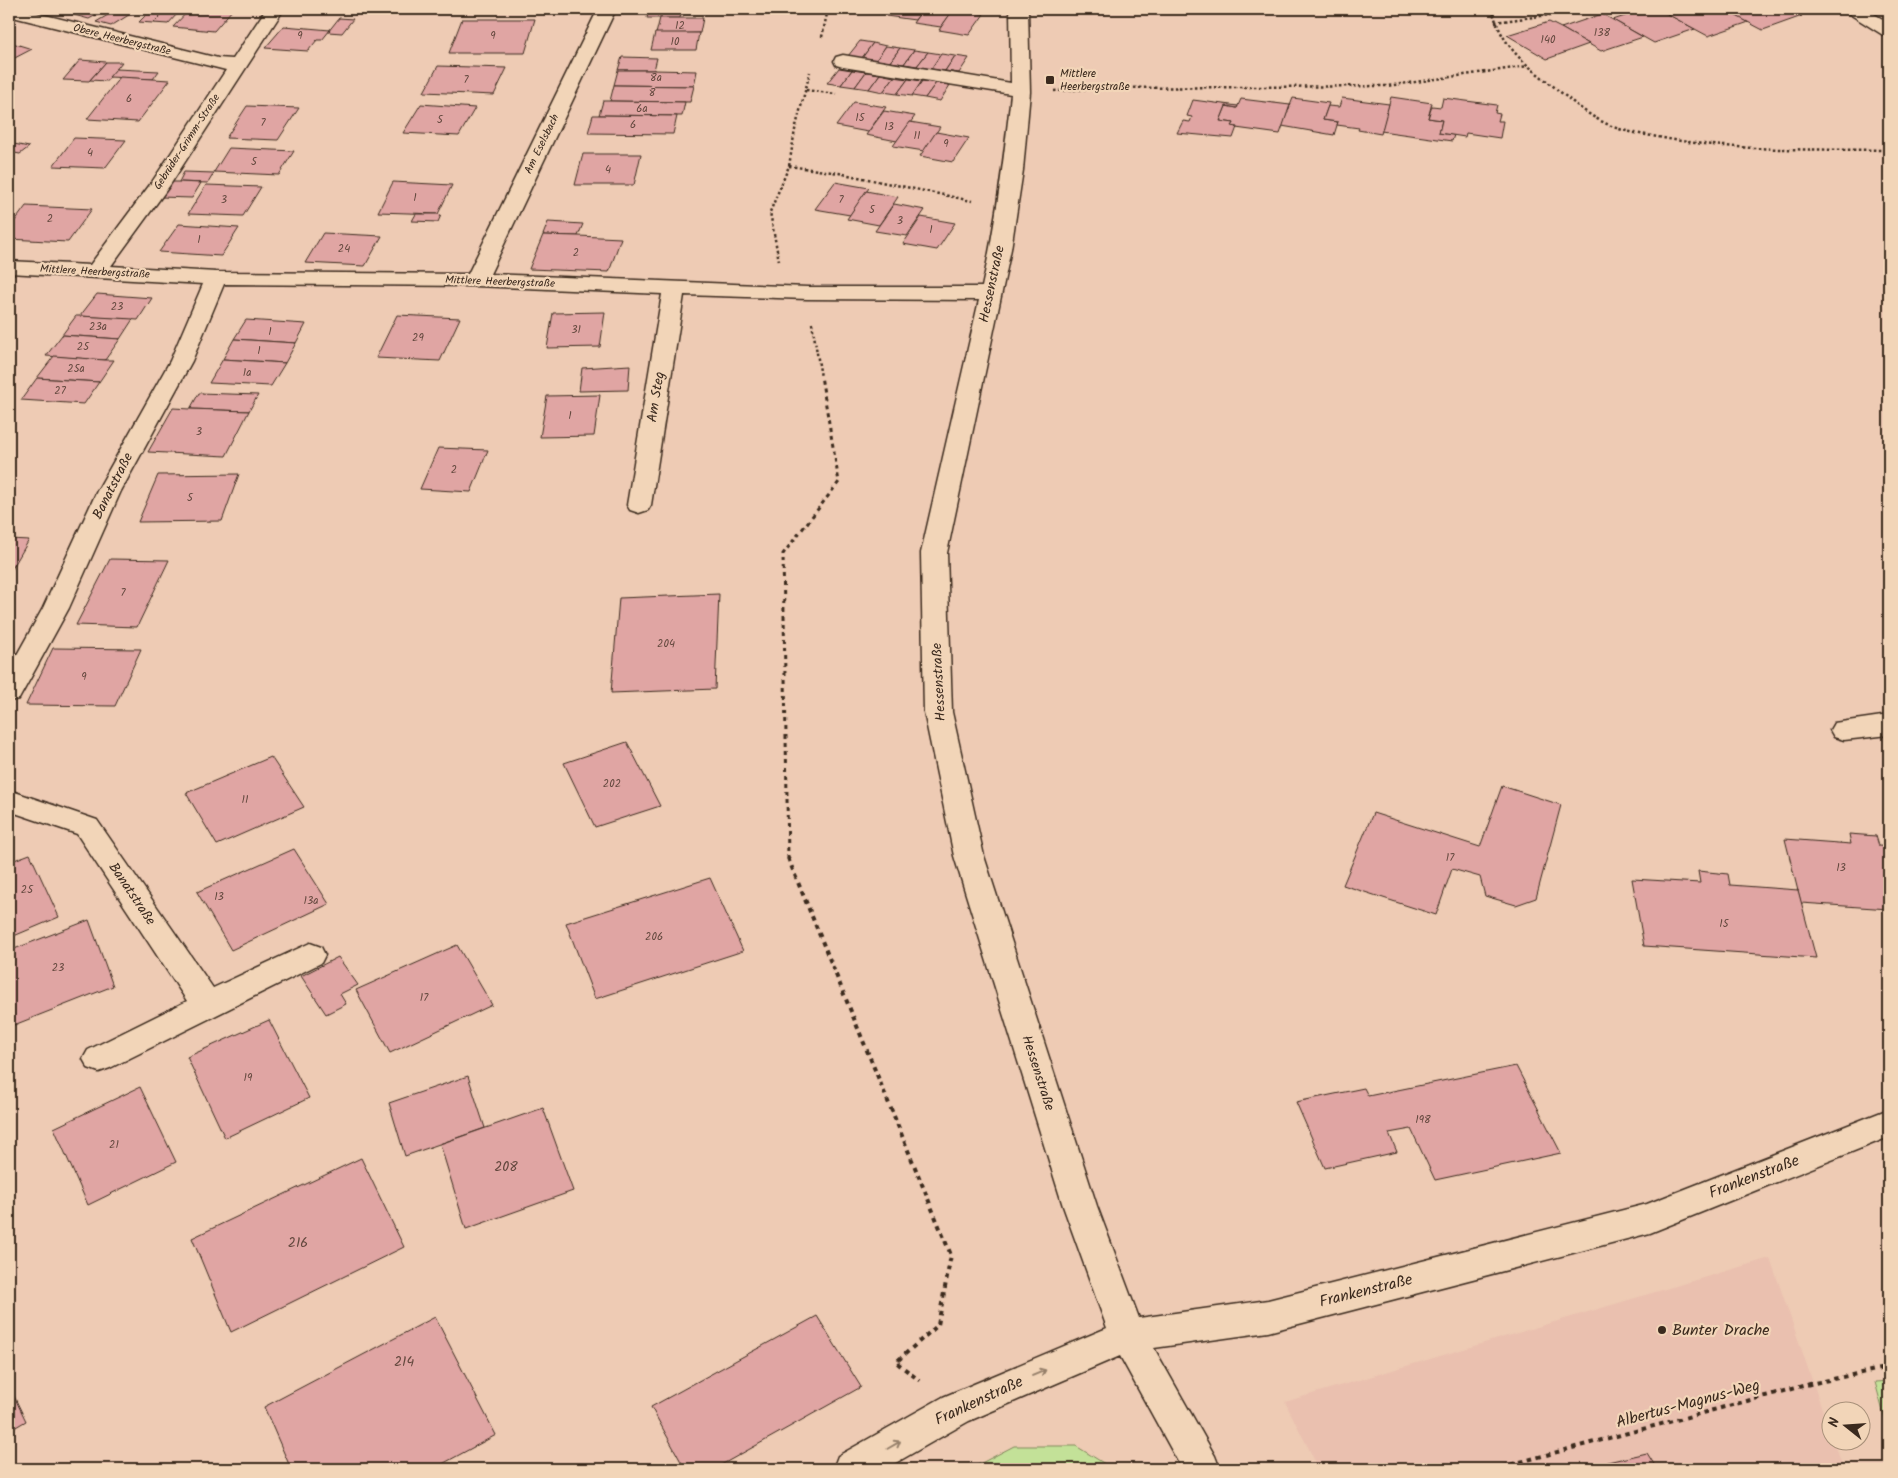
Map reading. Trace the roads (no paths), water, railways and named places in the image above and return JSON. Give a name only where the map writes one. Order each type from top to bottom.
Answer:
[{"type":"street","name":"Gebrüder-Grimm-Straße","points":[[96,273],[160,185],[236,65],[275,9]]},
{"type":"street","name":"Am Eselsbach","points":[[476,280],[607,9]]},
{"type":"street","name":"Hessenstraße","points":[[1019,9],[1021,91],[1013,170],[991,294],[934,553],[938,712],[970,856],[1080,1206],[1128,1336],[1202,1469]]},
{"type":"street","points":[[1854,9],[1889,31]]},
{"type":"street","name":"Obere Heerbergstraße","points":[[9,10],[218,64],[236,65]]},
{"type":"street","points":[[843,61],[1021,91]]},
{"type":"street","name":"Mittlere Heerbergstraße","points":[[9,267],[216,278],[476,280],[807,293],[991,294]]},
{"type":"street","name":"Banatstraße","points":[[9,692],[56,608],[108,491],[181,361],[216,278]]},
{"type":"street","name":"Am Steg","points":[[639,505],[674,289]]},
{"type":"street","points":[[1844,730],[1889,725]]},
{"type":"street","name":"Banatstraße","points":[[9,800],[87,828],[207,1004]]},
{"type":"street","points":[[99,1059],[207,1004],[310,955]]},
{"type":"street","name":"Frankenstraße","points":[[851,1469],[956,1409],[1128,1336],[1268,1316],[1650,1218],[1889,1123]]},
{"type":"place","name":"Mittlere Heerbergstraße","points":[[1050,80]]},
{"type":"place","name":"Bunter Drache","points":[[1662,1330]]}]
